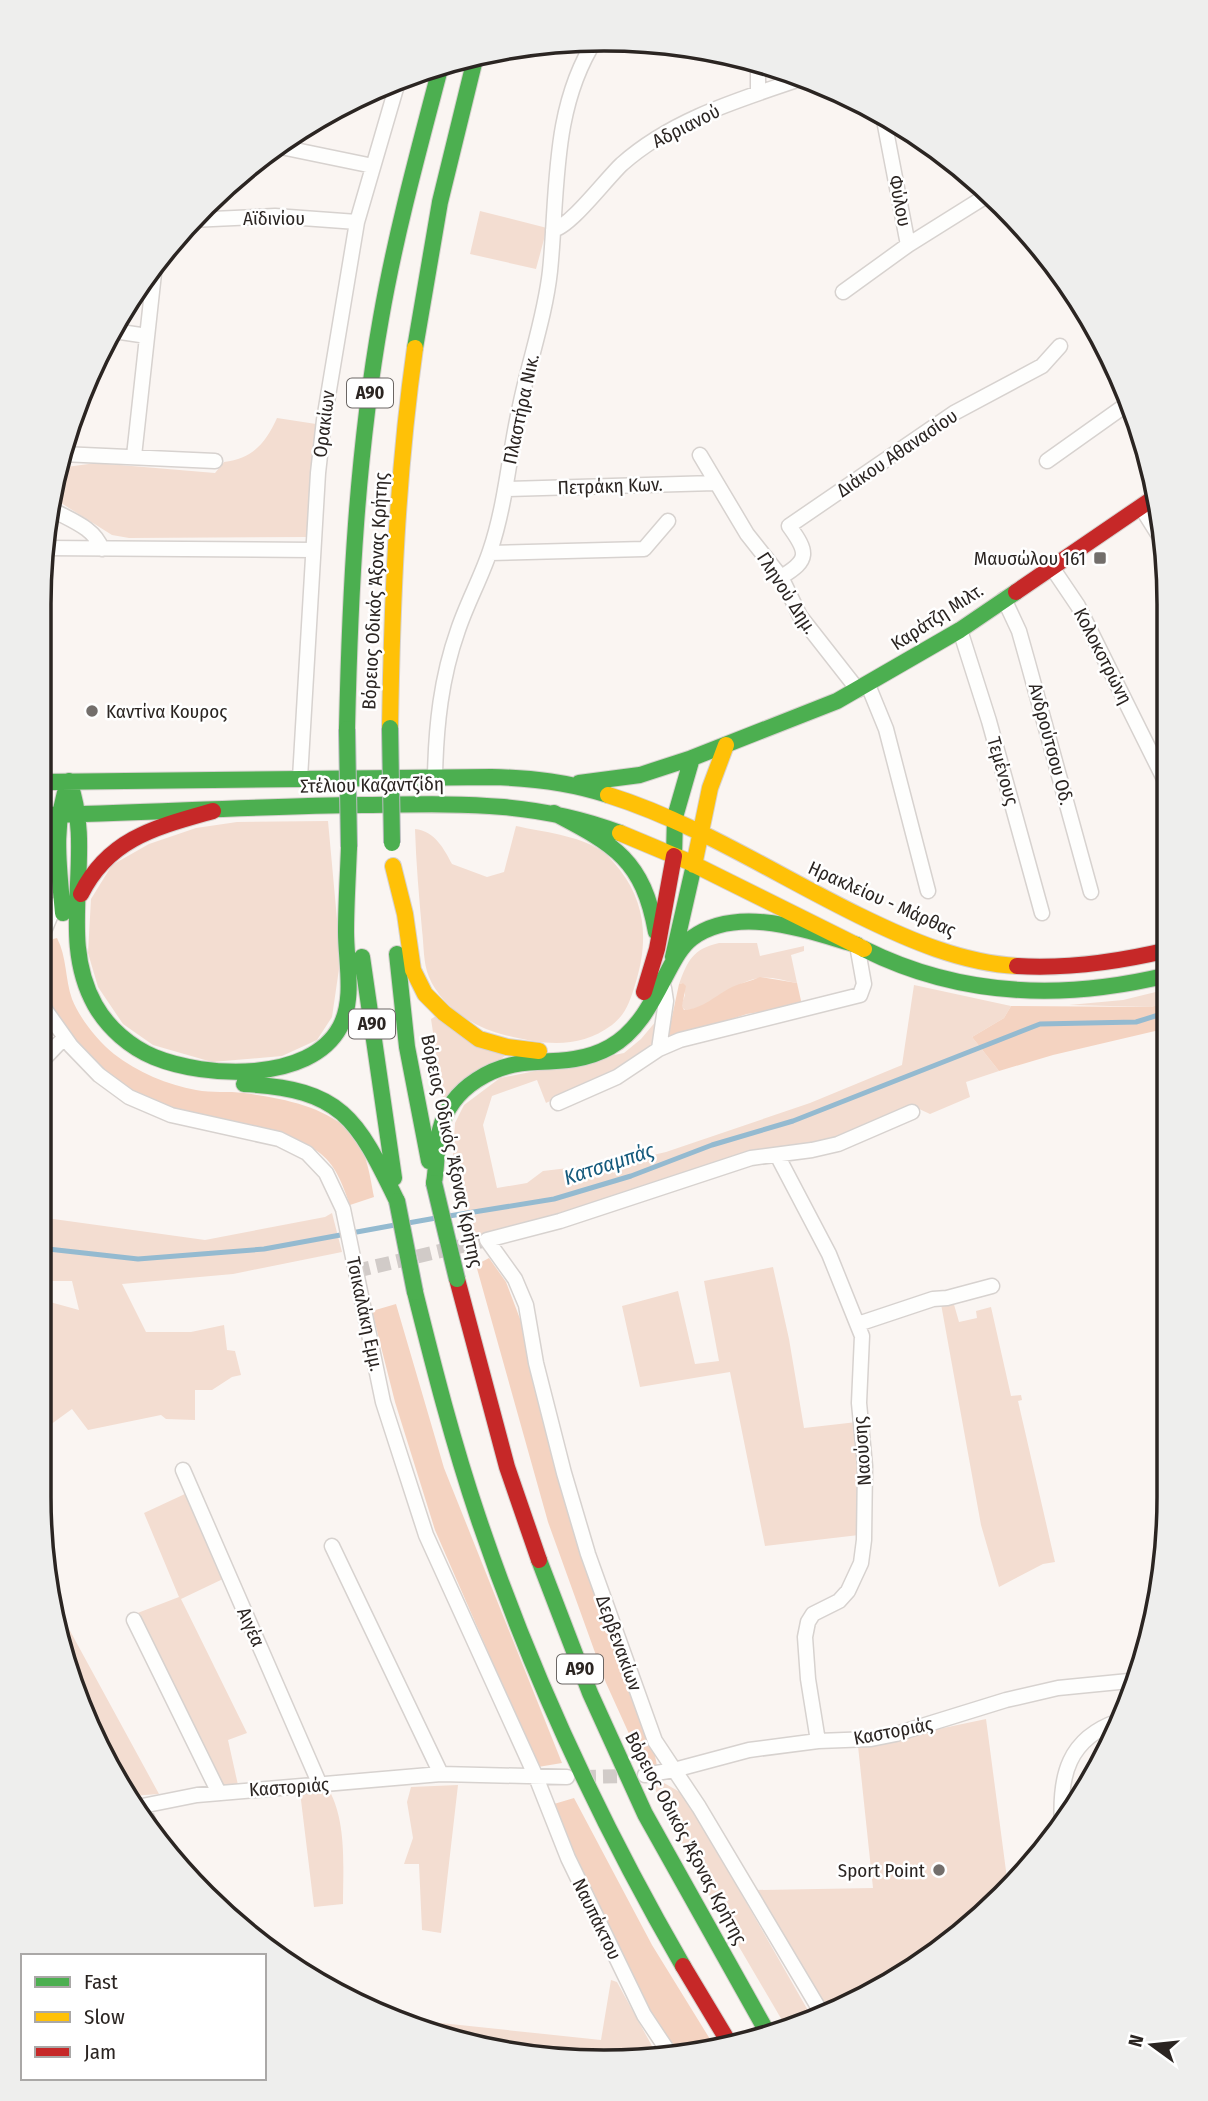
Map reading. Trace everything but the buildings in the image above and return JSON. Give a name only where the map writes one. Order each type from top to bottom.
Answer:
[{"type":"main road","name":"Βόρειος Οδικός Άξονας Κρήτης","points":[[474,67],[436,222],[411,377],[396,517],[390,728],[394,923],[401,1008],[419,1118],[457,1279],[507,1466],[553,1598],[590,1693],[645,1814],[764,2026]]},
{"type":"main road","name":"Βόρειος Οδικός Άξονας Κρήτης","points":[[438,77],[405,205],[374,354],[358,492],[348,634],[349,847],[361,954],[397,1202],[415,1292],[446,1416],[488,1548],[544,1687],[625,1862],[664,1935],[725,2037]]},
{"type":"main road","name":"Καράτζη Μιλτ.","points":[[570,784],[640,775],[692,758],[863,688],[960,630],[1148,502]]},
{"type":"main road","points":[[671,965],[716,766],[726,745]]},
{"type":"main road","points":[[393,866],[405,914],[413,970],[419,985],[451,1019],[473,1035],[492,1044],[521,1049],[573,1049],[598,1041],[621,1026],[639,1003],[647,985],[657,949],[674,856],[674,822],[692,758]]},
{"type":"main road","name":"Στέλιου Καζαντζίδη","points":[[51,782],[435,776],[501,778],[570,784],[674,822]]},
{"type":"main road","points":[[69,781],[78,815],[80,839],[78,950],[84,979],[94,1004],[108,1024],[129,1044],[157,1058],[193,1068],[240,1071],[279,1067],[309,1056],[334,1036],[344,1017],[348,991],[346,933],[349,847]]},
{"type":"main road","points":[[69,781],[58,815],[57,839],[64,923],[71,971],[83,1003],[96,1026],[121,1050],[151,1068],[188,1080],[278,1086],[310,1094],[345,1114],[370,1146],[397,1202]]},
{"type":"main road","name":"Στέλιου Καζαντζίδη","points":[[51,815],[327,805],[517,807],[554,813],[602,827],[694,864]]},
{"type":"main road","points":[[78,902],[88,878],[112,851],[154,829],[213,811]]},
{"type":"main road","points":[[554,813],[611,844],[634,867],[652,908],[657,949]]},
{"type":"main road","name":"Ηρακλείου - Μάρθας","points":[[674,822],[857,915],[902,936],[957,956],[993,964],[1070,966],[1115,962],[1157,952]]},
{"type":"main road","points":[[694,864],[892,962],[948,980],[1009,991],[1053,992],[1094,990],[1157,977]]},
{"type":"main road","points":[[51,899],[64,923]]},
{"type":"main road","points":[[434,1183],[441,1126],[452,1104],[466,1088],[502,1066],[514,1063],[562,1062],[600,1052],[618,1041],[635,1027],[649,1010],[679,951],[695,935],[738,923],[761,922],[857,945]]},
{"type":"street","name":"Πλαστήρα Νικ.","points":[[435,776],[439,709],[448,663],[458,629],[490,553],[506,489],[520,405],[547,288],[557,174],[569,99],[578,71],[589,51]]},
{"type":"street","points":[[758,73],[758,93]]},
{"type":"street","name":"Αδριανού","points":[[552,230],[565,225],[622,164],[659,137],[690,120],[789,83]]},
{"type":"street","name":"Ορακίων","points":[[300,778],[313,550],[324,420],[357,222],[395,92]]},
{"type":"street","name":"Φύλου","points":[[885,128],[908,246]]},
{"type":"street","points":[[290,149],[373,166]]},
{"type":"street","points":[[843,292],[981,199]]},
{"type":"street","name":"Αϊδινίου","points":[[207,219],[275,216],[357,222]]},
{"type":"street","points":[[134,456],[153,285]]},
{"type":"street","points":[[122,332],[147,336]]},
{"type":"street","name":"Διάκου Αθανασίου","points":[[781,578],[798,567],[803,558],[802,544],[789,526],[954,413],[1042,366],[1060,346]]},
{"type":"street","points":[[1047,461],[1121,409]]},
{"type":"street","points":[[72,454],[215,461]]},
{"type":"street","name":"Γληνού Δημ.","points":[[700,455],[747,534],[781,578],[800,616],[881,712],[928,891]]},
{"type":"street","name":"Πετράκη Κων.","points":[[506,489],[715,483]]},
{"type":"street","points":[[58,513],[91,532],[102,549]]},
{"type":"street","points":[[490,553],[644,549],[668,521]]},
{"type":"street","points":[[54,548],[313,550]]},
{"type":"street","name":"Κολοκοτρώνη","points":[[1051,566],[1084,618],[1157,765]]},
{"type":"street","name":"Ανδρούτσου Οδ.","points":[[1004,599],[1019,631],[1091,892]]},
{"type":"street","name":"Τεμένους","points":[[960,630],[989,721],[1042,913]]},
{"type":"street","points":[[51,914],[55,905]]},
{"type":"street","points":[[558,1103],[617,1077],[659,1049],[680,1040],[860,995],[864,984],[857,945]]},
{"type":"street","points":[[659,1049],[666,1001],[663,985]]},
{"type":"street","name":"Τσικαλάκη Εμμ.","points":[[51,1019],[64,1038],[99,1075],[140,1102],[171,1115],[279,1139],[307,1153],[327,1173],[343,1209],[383,1402],[426,1535],[536,1777]]},
{"type":"street","points":[[51,1052],[64,1038]]},
{"type":"street","points":[[778,1155],[838,1144],[912,1112]]},
{"type":"street","name":"Δερβενακίων","points":[[778,1155],[744,1160],[560,1221],[487,1240],[523,1297],[536,1363],[588,1554],[655,1741],[699,1807],[818,2007]]},
{"type":"street","name":"Ναούσης","points":[[778,1155],[829,1254],[862,1336],[859,1404],[865,1466],[861,1563],[848,1591],[839,1601],[813,1614],[804,1637],[818,1741]]},
{"type":"street","points":[[858,1324],[933,1299],[992,1286]]},
{"type":"street","name":"Αιγέα","points":[[183,1470],[320,1785]]},
{"type":"street","points":[[332,1546],[442,1774]]},
{"type":"street","points":[[134,1620],[219,1793]]},
{"type":"street","name":"Καστοριάς","points":[[645,1775],[741,1752],[818,1741],[871,1739],[939,1722],[1037,1692],[1126,1681]]},
{"type":"street","points":[[1063,1806],[1064,1780],[1075,1752],[1088,1736],[1107,1727]]},
{"type":"street","name":"Καστοριάς","points":[[145,1806],[187,1796],[442,1774],[567,1777]]},
{"type":"street","name":"Ναυπάκτου","points":[[536,1777],[568,1858],[644,2014],[665,2047]]},
{"type":"shaded area","points":[[480,211],[547,228],[536,269],[470,254]]},
{"type":"shaded area","points":[[277,418],[316,424],[307,537],[129,538],[112,535],[60,502],[69,467],[96,463],[215,473],[224,462],[251,453],[268,435]]},
{"type":"shaded area","points":[[328,821],[339,969],[332,1017],[317,1040],[282,1056],[212,1062],[153,1045],[123,1024],[98,987],[88,953],[91,899],[112,865],[149,844],[196,828],[237,822]]},
{"type":"shaded area","points":[[516,826],[571,838],[602,851],[620,870],[636,897],[643,940],[639,970],[631,996],[617,1021],[585,1039],[544,1042],[516,1038],[479,1026],[449,1006],[434,987],[427,972],[415,829],[433,837],[452,864],[487,877],[504,872]]},
{"type":"shaded area","points":[[57,938],[63,953],[75,1007],[90,1029],[114,1054],[153,1077],[185,1088],[272,1097],[325,1114],[348,1129],[359,1143],[374,1197],[350,1205],[338,1175],[329,1162],[317,1151],[300,1142],[264,1129],[170,1108],[144,1098],[111,1079],[51,1011],[53,939]]},
{"type":"shaded area","points":[[719,943],[757,943],[760,956],[804,946],[804,951],[791,955],[797,983],[759,978],[739,985],[703,1006],[685,1010],[681,1006],[685,995],[683,983],[679,984],[685,968],[697,952]]},
{"type":"shaded area","points":[[760,977],[797,983],[802,1005],[747,1014],[667,1040],[679,984],[686,986],[682,1006],[684,1010],[697,1007],[732,987]]},
{"type":"shaded area","points":[[914,985],[1011,1006],[1004,1018],[972,1037],[999,1071],[966,1082],[970,1097],[930,1114],[917,1108],[859,1133],[550,1219],[470,1237],[453,1155],[455,1123],[464,1105],[500,1078],[624,1053],[641,1039],[657,1020],[652,1047],[633,1063],[603,1079],[546,1103],[537,1080],[492,1096],[483,1125],[497,1188],[527,1183],[543,1171],[627,1161],[666,1152],[810,1103],[902,1065]]},
{"type":"shaded area","points":[[1157,992],[1157,1005],[1151,1007],[1069,1005],[1123,1000]]},
{"type":"shaded area","points":[[1157,1005],[1157,1031],[1053,1055],[999,1071],[972,1037],[1004,1018],[1011,1006]]},
{"type":"shaded area","points":[[436,1016],[505,1056],[443,1100],[431,1019]]},
{"type":"shaded area","points":[[332,1213],[342,1252],[233,1274],[122,1284],[146,1332],[191,1332],[224,1325],[227,1350],[235,1351],[241,1375],[232,1377],[212,1390],[195,1390],[195,1420],[166,1419],[161,1415],[88,1430],[72,1409],[51,1424],[51,1302],[79,1310],[72,1281],[51,1281],[51,1219],[205,1240],[325,1217]]},
{"type":"shaded area","points":[[489,1258],[506,1282],[525,1332],[652,1740],[657,1766],[645,1769],[606,1683],[548,1522],[476,1265]]},
{"type":"shaded area","points":[[773,1267],[804,1428],[857,1422],[859,1535],[765,1546],[730,1372],[640,1387],[622,1306],[678,1291],[695,1364],[719,1361],[704,1281]]},
{"type":"shaded area","points":[[953,1301],[959,1322],[977,1318],[976,1311],[991,1307],[1011,1396],[1021,1395],[1022,1400],[1018,1401],[1055,1562],[1043,1564],[999,1587],[981,1525],[941,1304]]},
{"type":"shaded area","points":[[396,1304],[444,1468],[562,1763],[538,1767],[435,1530],[395,1402],[372,1311]]},
{"type":"shaded area","points":[[187,1493],[225,1578],[181,1599],[247,1733],[228,1740],[238,1785],[221,1785],[135,1614],[179,1597],[144,1513]]},
{"type":"shaded area","points":[[66,1623],[159,1794],[139,1795],[125,1774],[93,1709]]},
{"type":"shaded area","name":"Sport Point","points":[[986,1719],[1007,1876],[941,1936],[881,1976],[825,2004],[755,1890],[873,1888],[858,1746]]},
{"type":"shaded area","points":[[664,1783],[685,1795],[808,2011],[782,2021],[697,1875],[653,1785]]},
{"type":"shaded area","points":[[458,1785],[441,1933],[422,1930],[419,1864],[404,1864],[413,1838],[407,1802],[411,1787]]},
{"type":"shaded area","points":[[329,1790],[335,1803],[341,1831],[343,1904],[314,1907],[300,1792]]},
{"type":"shaded area","points":[[574,1798],[652,1945],[711,2040],[673,2046],[659,2026],[609,1933],[554,1804]]},
{"type":"shaded area","points":[[611,1980],[617,1982],[653,2048],[604,2050],[532,2046],[496,2040],[429,2022],[601,2040]]},
{"type":"waterway","name":"Κατσαμπάς","points":[[449,1216],[554,1199],[631,1176],[712,1145],[793,1121],[1040,1024],[1136,1022],[1157,1015]]},
{"type":"waterway","name":"Κατσαμπάς","points":[[408,1223],[436,1218]]},
{"type":"waterway","name":"Κατσαμπάς","points":[[51,1249],[138,1259],[264,1249],[395,1225]]},
{"type":"tunnel","points":[[356,1271],[487,1240]]},
{"type":"tunnel","points":[[582,1777],[632,1776]]},
{"type":"traffic: fast","points":[[415,348],[440,202],[473,67]]},
{"type":"traffic: fast","points":[[347,729],[356,522],[373,369],[394,254],[438,77]]},
{"type":"traffic: fast","points":[[674,856],[675,817],[692,758],[837,701],[960,630],[1016,592]]},
{"type":"traffic: fast","points":[[390,728],[392,843]]},
{"type":"traffic: fast","points":[[347,729],[349,847]]},
{"type":"traffic: fast","points":[[579,783],[640,775],[692,758]]},
{"type":"traffic: fast","points":[[51,782],[491,777],[550,782],[608,795]]},
{"type":"traffic: fast","points":[[69,781],[79,837],[77,923],[78,951],[84,979],[100,1013],[120,1036],[145,1053],[175,1064],[227,1072],[281,1067],[305,1058],[325,1045],[340,1027],[345,1016],[349,980],[346,944],[349,847]]},
{"type":"traffic: fast","points":[[63,913],[59,830],[60,814],[69,781]]},
{"type":"traffic: fast","points":[[51,815],[322,806],[493,806],[556,815],[620,833]]},
{"type":"traffic: fast","points":[[554,813],[594,835],[623,857],[643,888],[656,932]]},
{"type":"traffic: fast","points":[[673,957],[694,865]]},
{"type":"traffic: fast","points":[[434,1183],[440,1130],[446,1114],[464,1089],[491,1072],[506,1067],[584,1057],[620,1041],[636,1025],[677,956],[692,938],[711,928],[752,922],[796,928],[857,945]]},
{"type":"traffic: fast","points":[[864,949],[900,965],[938,977],[1013,989],[1091,988],[1157,977]]},
{"type":"traffic: fast","points":[[397,954],[407,1047],[429,1161]]},
{"type":"traffic: fast","points":[[362,957],[394,1178]]},
{"type":"traffic: fast","points":[[244,1084],[304,1093],[343,1114],[370,1149],[397,1201]]},
{"type":"traffic: fast","points":[[434,1183],[457,1279]]},
{"type":"traffic: fast","points":[[397,1201],[415,1292]]},
{"type":"traffic: fast","points":[[415,1292],[469,1489],[520,1633],[596,1802],[683,1966]]},
{"type":"traffic: fast","points":[[539,1560],[590,1693],[645,1814],[764,2026]]},
{"type":"traffic: slow","points":[[390,728],[396,538],[415,348]]},
{"type":"traffic: slow","points":[[694,865],[710,788],[726,745]]},
{"type":"traffic: slow","points":[[608,795],[705,835],[897,934],[956,955],[1017,966]]},
{"type":"traffic: slow","points":[[620,833],[687,861],[864,949]]},
{"type":"traffic: slow","points":[[393,866],[405,914],[413,970],[425,994],[444,1013],[479,1039],[507,1047],[539,1051]]},
{"type":"traffic: jam","points":[[1016,592],[1148,502]]},
{"type":"traffic: jam","points":[[81,894],[92,875],[120,847],[154,830],[213,811]]},
{"type":"traffic: jam","points":[[644,992],[657,949],[674,856]]},
{"type":"traffic: jam","points":[[1017,966],[1093,964],[1157,952]]},
{"type":"traffic: jam","points":[[457,1279],[507,1467],[539,1560]]},
{"type":"traffic: jam","points":[[683,1966],[725,2037]]},
{"type":"place","name":"Μαυσώλου 161","points":[[1100,558]]},
{"type":"place","name":"Καντίνα Κουρος","points":[[92,711]]},
{"type":"place","name":"Sport Point","points":[[939,1870]]}]
